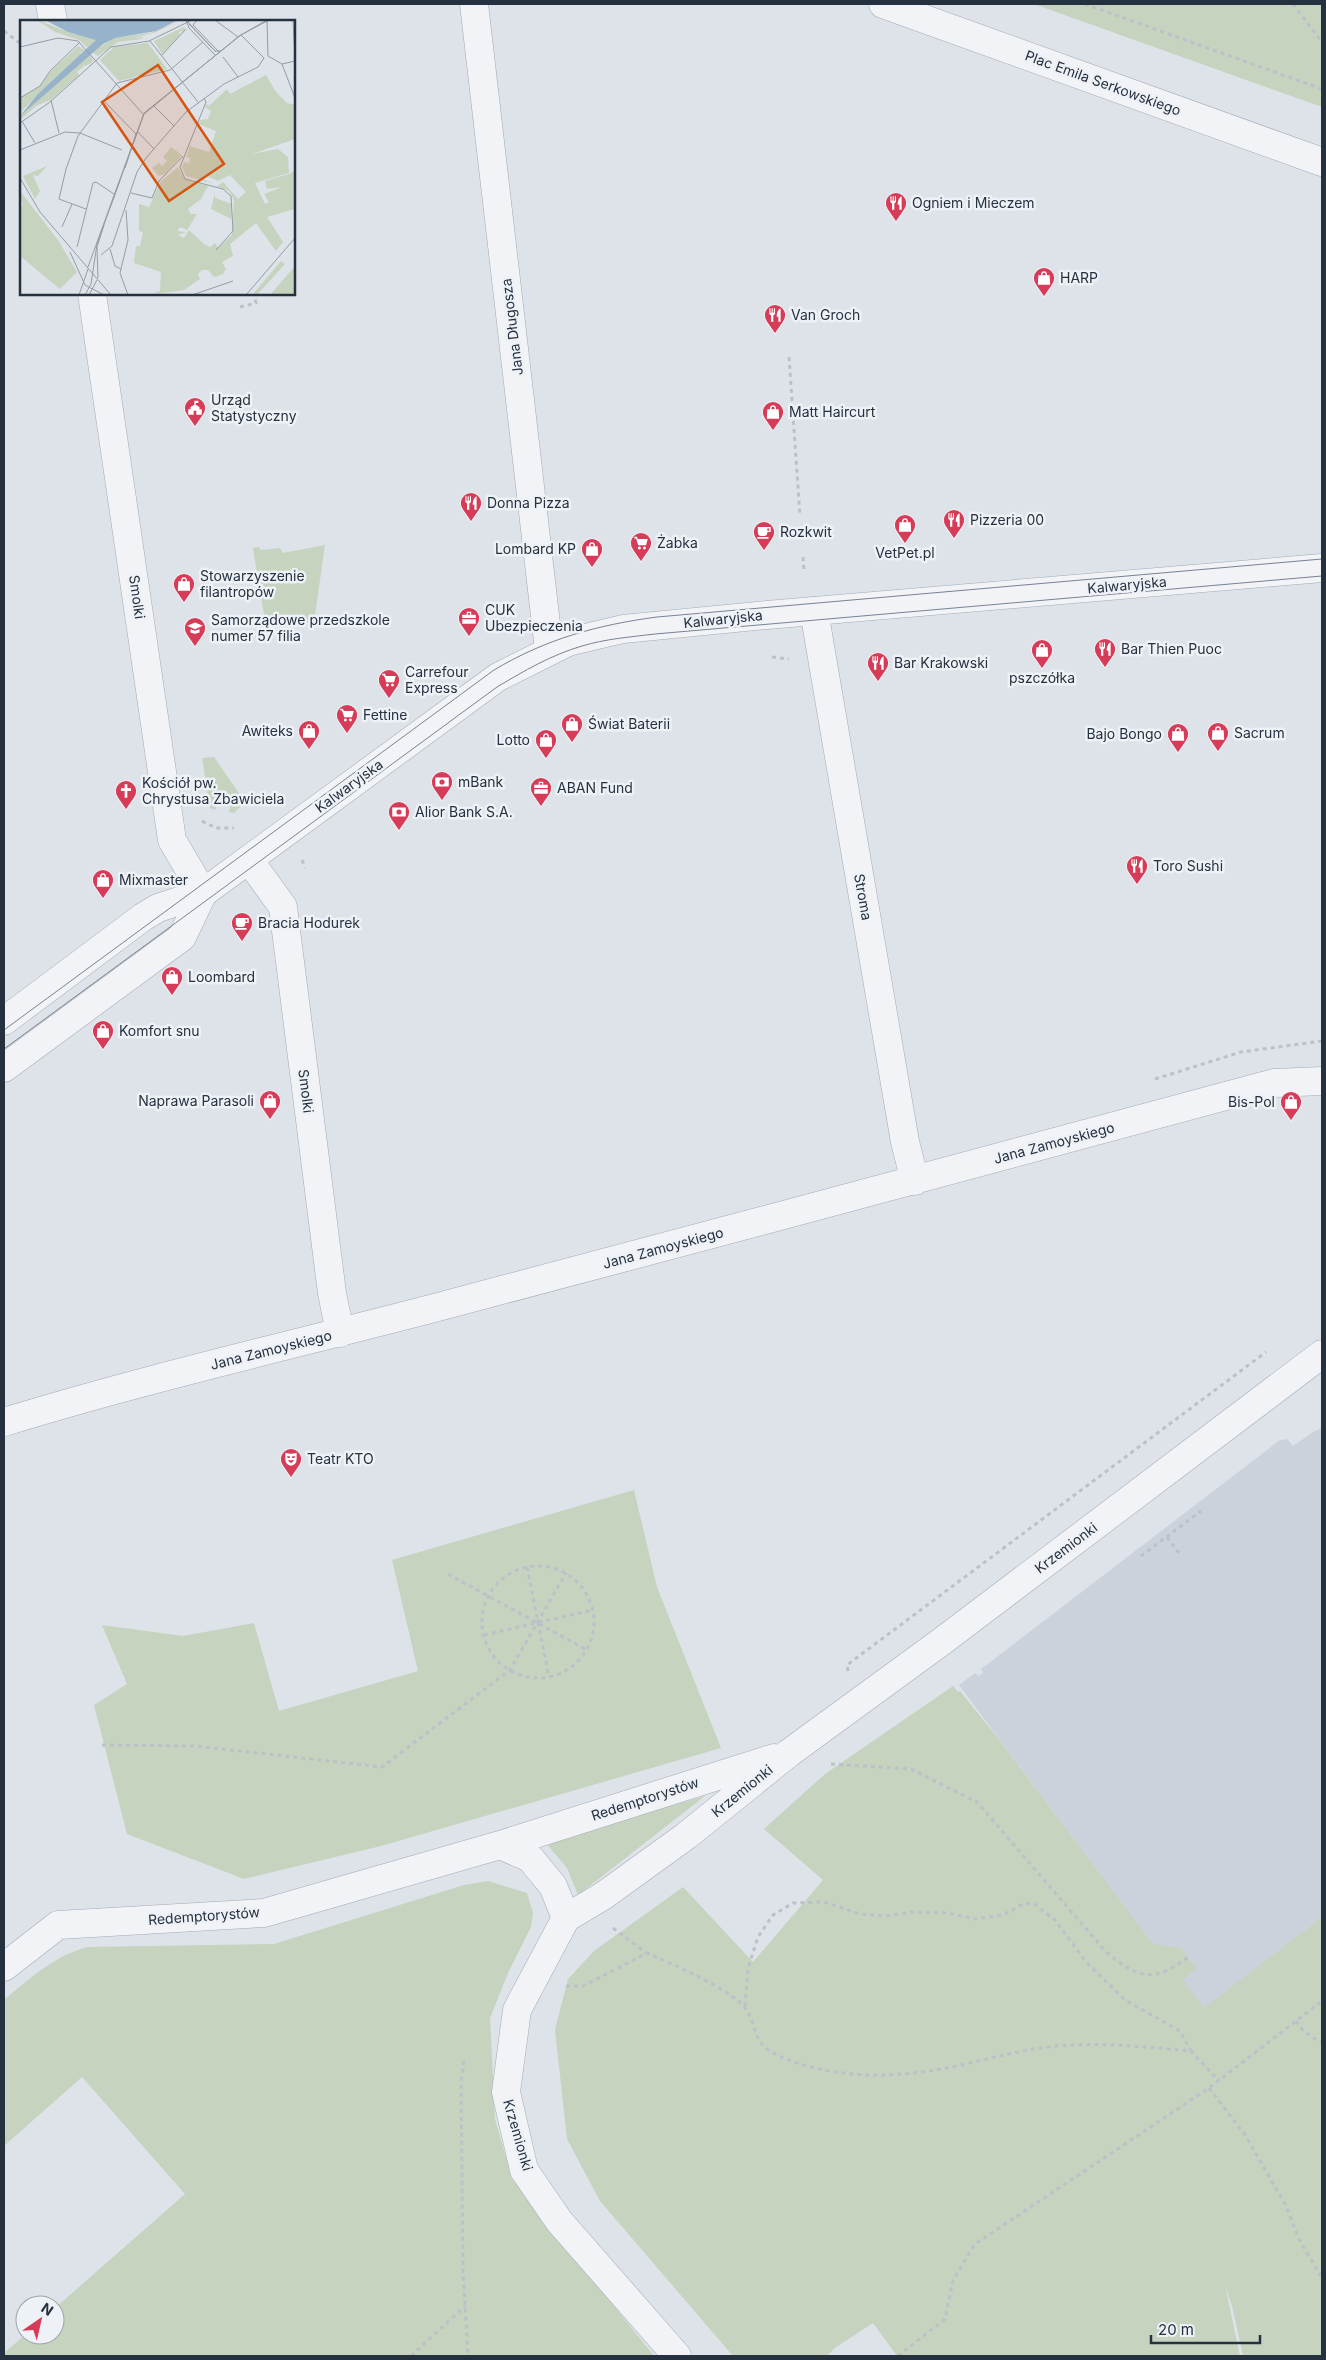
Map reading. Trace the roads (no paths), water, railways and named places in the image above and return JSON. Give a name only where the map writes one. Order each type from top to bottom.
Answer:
[{"type":"street","points":[[50,4],[53,20]]},
{"type":"street","name":"Jana Długosza","points":[[474,4],[549,650]]},
{"type":"street","name":"Plac Emila Serkowskiego","points":[[883,4],[1322,162]]},
{"type":"street","name":"Smolki","points":[[92,295],[172,840],[203,893]]},
{"type":"street","name":"Kalwaryjska","points":[[4,1021],[143,917],[158,908],[203,893],[498,676],[568,642],[623,629],[1322,568]]},
{"type":"street","name":"Stroma","points":[[814,611],[905,1142],[915,1181]]},
{"type":"street","name":"Smolki","points":[[249,860],[283,907],[332,1293],[340,1333]]},
{"type":"street","name":"Kalwaryjska","points":[[4,1068],[182,937],[203,893]]},
{"type":"street","name":"Jana Zamoyskiego","points":[[4,1422],[105,1391],[340,1333],[915,1181],[1274,1083],[1322,1081]]},
{"type":"street","name":"Krzemionki","points":[[677,2356],[559,2221],[524,2170],[506,2092],[517,2010],[566,1918],[604,1896],[686,1836],[789,1753],[942,1642],[1322,1354]]},
{"type":"street","name":"Redemptorystów","points":[[4,1967],[58,1925],[264,1913],[500,1845],[789,1753]]},
{"type":"street","points":[[500,1845],[530,1858],[553,1886],[566,1918]]},
{"type":"tram line","points":[[4,1030],[494,670],[513,659],[553,642],[593,629],[657,617],[1322,559]]},
{"type":"tram line","points":[[4,1049],[497,687],[559,654],[609,640],[655,634],[1322,576]]},
{"type":"place","name":"Ogniem i Mieczem","points":[[896,222]]},
{"type":"place","name":"HARP","points":[[1044,297]]},
{"type":"place","name":"Van Groch","points":[[775,334]]},
{"type":"place","name":"Urząd Statystyczny","points":[[195,427]]},
{"type":"place","name":"Matt Haircurt","points":[[773,431]]},
{"type":"place","name":"Donna Pizza","points":[[471,522]]},
{"type":"place","name":"Pizzeria 00","points":[[954,539]]},
{"type":"place","name":"VetPet.pl","points":[[905,544]]},
{"type":"place","name":"Rozkwit","points":[[764,551]]},
{"type":"place","name":"Żabka","points":[[641,562]]},
{"type":"place","name":"Lombard KP","points":[[592,568]]},
{"type":"place","name":"Stowarzyszenie filantropów","points":[[184,603]]},
{"type":"place","name":"CUK Ubezpieczenia","points":[[469,637]]},
{"type":"place","name":"Samorządowe przedszkole numer 57 filia","points":[[195,647]]},
{"type":"place","name":"Bar Thien Puoc","points":[[1105,668]]},
{"type":"place","name":"pszczółka","points":[[1042,669]]},
{"type":"place","name":"Bar Krakowski","points":[[878,682]]},
{"type":"place","name":"Carrefour Express","points":[[389,699]]},
{"type":"place","name":"Fettine","points":[[347,734]]},
{"type":"place","name":"Świat Baterii","points":[[572,743]]},
{"type":"place","name":"Awiteks","points":[[309,750]]},
{"type":"place","name":"Sacrum","points":[[1218,752]]},
{"type":"place","name":"Bajo Bongo","points":[[1178,753]]},
{"type":"place","name":"Lotto","points":[[546,759]]},
{"type":"place","name":"mBank","points":[[442,801]]},
{"type":"place","name":"ABAN Fund","points":[[541,807]]},
{"type":"place","name":"Kościół pw. Chrystusa Zbawiciela","points":[[126,810]]},
{"type":"place","name":"Alior Bank S.A.","points":[[399,831]]},
{"type":"place","name":"Toro Sushi","points":[[1137,885]]},
{"type":"place","name":"Mixmaster","points":[[103,899]]},
{"type":"place","name":"Bracia Hodurek","points":[[242,942]]},
{"type":"place","name":"Loombard","points":[[172,996]]},
{"type":"place","name":"Komfort snu","points":[[103,1050]]},
{"type":"place","name":"Naprawa Parasoli","points":[[270,1120]]},
{"type":"place","name":"Bis-Pol","points":[[1291,1121]]},
{"type":"place","name":"Teatr KTO","points":[[291,1478]]}]
